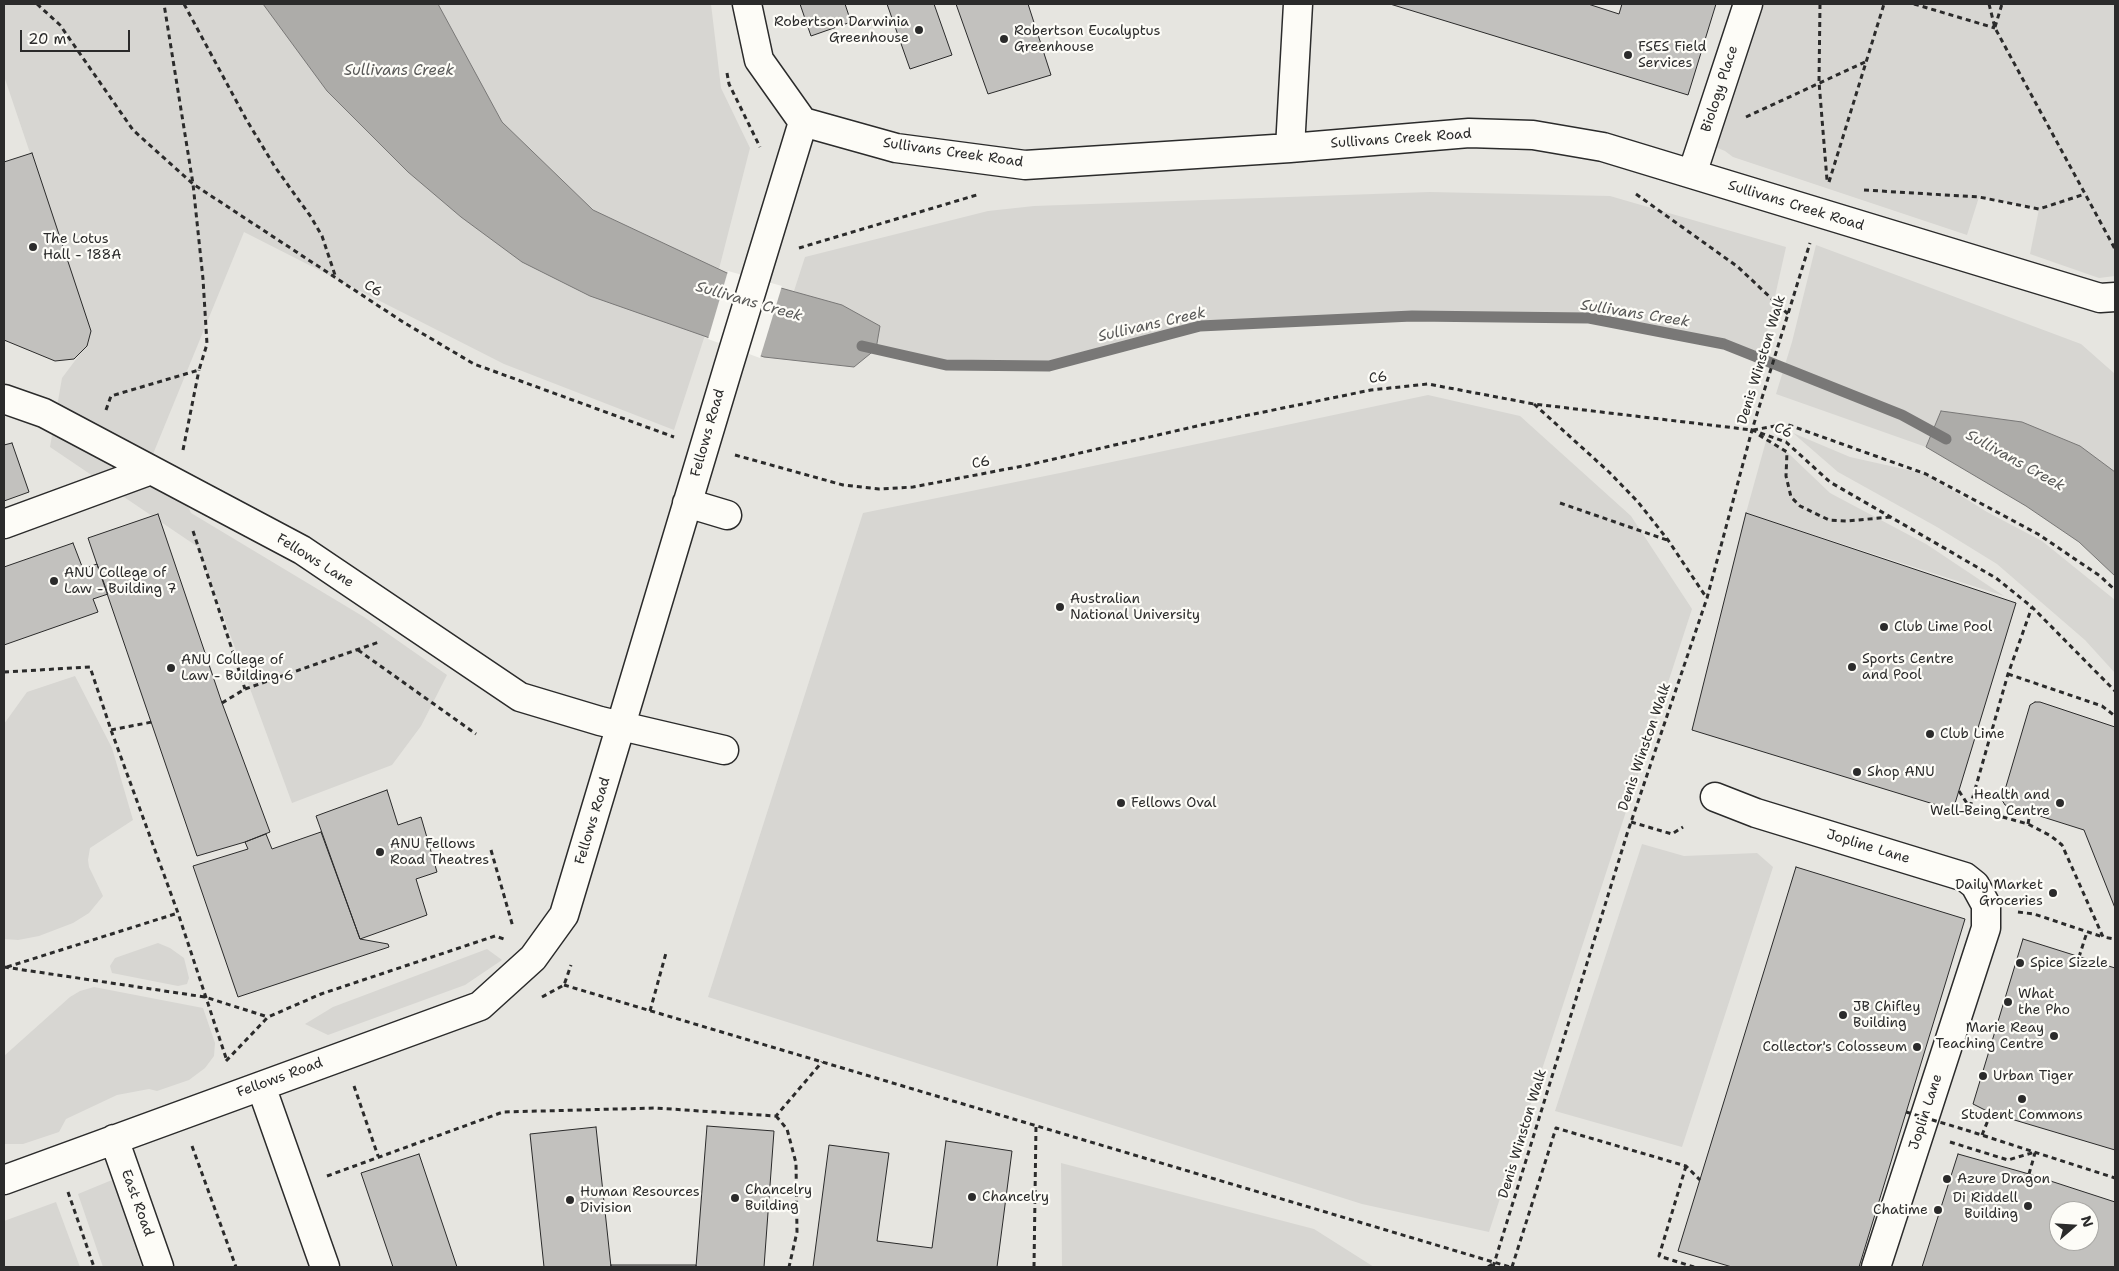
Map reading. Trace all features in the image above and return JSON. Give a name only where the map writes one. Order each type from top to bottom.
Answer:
[{"type":"street","points":[[747,4],[759,60],[803,122]]},
{"type":"street","points":[[1290,148],[1298,4]]},
{"type":"street","name":"Biology Place","points":[[1692,174],[1748,4]]},
{"type":"street","name":"Sullivans Creek Road","points":[[803,122],[896,148],[1024,165],[1290,148],[1469,133],[1533,135],[1603,147],[2100,298],[2115,297]]},
{"type":"street","name":"Fellows Road","points":[[4,1180],[480,1006],[533,958],[564,915],[803,122]]},
{"type":"street","name":"Fellows Lane","points":[[4,399],[44,413],[302,550],[520,697],[621,726],[724,750]]},
{"type":"street","points":[[4,524],[151,470]]},
{"type":"street","points":[[687,503],[727,515]]},
{"type":"street","name":"Jopline Lane","points":[[1716,797],[1756,813],[1965,877],[1975,885],[1986,905],[1986,928]]},
{"type":"street","name":"Joplin Lane","points":[[1876,1267],[1986,928]]},
{"type":"street","points":[[262,1086],[325,1267]]},
{"type":"street","name":"East Road","points":[[114,1140],[160,1267]]},
{"type":"path","name":"C6","points":[[37,4],[66,33],[133,130],[193,184],[403,322],[474,364],[678,438]]},
{"type":"path","points":[[164,4],[193,184],[203,279],[207,344],[199,370],[177,483]]},
{"type":"path","points":[[184,4],[246,119],[275,167],[311,217],[322,236],[336,278]]},
{"type":"path","points":[[1820,4],[1819,82],[1828,188],[1884,4]]},
{"type":"path","points":[[1914,4],[1995,28]]},
{"type":"path","points":[[1989,4],[1995,28],[2115,249]]},
{"type":"path","points":[[1995,28],[2002,4]]},
{"type":"path","points":[[1742,119],[1866,61]]},
{"type":"path","points":[[726,66],[729,84],[762,151]]},
{"type":"path","points":[[1629,188],[1738,267],[1788,314]]},
{"type":"path","points":[[764,249],[788,251],[983,193]]},
{"type":"path","name":"Denis Winston Walk","points":[[1493,1267],[1631,822],[1707,598],[1752,430],[1811,238]]},
{"type":"path","points":[[96,440],[111,396],[199,370]]},
{"type":"path","name":"C6","points":[[731,454],[843,485],[879,489],[913,487],[1028,465],[1210,423],[1371,390],[1428,384],[1534,404],[1752,430],[1786,442],[1830,482],[1996,578],[2032,607]]},
{"type":"path","points":[[1534,404],[1609,472],[1638,502],[1668,540],[1707,598]]},
{"type":"path","points":[[1752,430],[1786,424],[1926,474],[2038,534],[2100,576],[2115,590]]},
{"type":"path","points":[[1752,430],[1787,452],[1786,476],[1791,497],[1800,506],[1829,520],[1847,521],[1890,517]]},
{"type":"path","points":[[1560,503],[1668,540]]},
{"type":"path","points":[[192,530],[245,689]]},
{"type":"path","points":[[1970,808],[2008,674],[2032,607],[2115,691]]},
{"type":"path","points":[[222,703],[245,689],[418,628]]},
{"type":"path","points":[[358,650],[476,734]]},
{"type":"path","points":[[4,672],[90,667],[178,913],[227,1061]]},
{"type":"path","points":[[2008,674],[2102,706],[2115,716]]},
{"type":"path","points":[[111,730],[152,722]]},
{"type":"path","points":[[1959,791],[1970,808],[2028,824],[2051,836],[2062,845],[2104,937]]},
{"type":"path","points":[[2028,824],[2030,813]]},
{"type":"path","points":[[1631,822],[1672,834],[1683,827]]},
{"type":"path","points":[[491,850],[516,936]]},
{"type":"path","points":[[5,967],[178,913]]},
{"type":"path","points":[[2034,914],[2087,932],[2115,939]]},
{"type":"path","points":[[2079,957],[2087,932]]},
{"type":"path","points":[[220,1067],[268,1017],[321,994],[495,936]]},
{"type":"path","points":[[650,1011],[666,953]]},
{"type":"path","points":[[5,967],[205,997],[268,1017]]},
{"type":"path","points":[[564,985],[1511,1267],[1556,1128],[1686,1166],[1700,1180]]},
{"type":"path","points":[[343,1055],[378,1156]]},
{"type":"path","points":[[776,1116],[822,1062]]},
{"type":"path","points":[[298,1188],[378,1156],[503,1112],[655,1108],[776,1116],[788,1129],[796,1163],[798,1232],[789,1267]]},
{"type":"path","points":[[1906,1112],[2115,1178]]},
{"type":"path","points":[[1982,1135],[1992,1113]]},
{"type":"path","points":[[181,1115],[236,1267]]},
{"type":"path","points":[[1034,1267],[1036,1126]]},
{"type":"path","points":[[1948,1142],[2008,1160],[2035,1152]]},
{"type":"path","points":[[2029,1174],[2035,1152]]},
{"type":"path","points":[[1686,1166],[1659,1256],[1694,1267]]},
{"type":"path","points":[[65,1184],[94,1267]]},
{"type":"path","points":[[1488,1267],[1495,1263]]},
{"type":"shaded area","name":"Australian National University","points":[[4,4],[2115,4],[2115,1267],[4,1267]]},
{"type":"shaded area","points":[[4,4],[263,4],[327,91],[408,172],[461,217],[522,262],[705,335],[674,430],[504,364],[244,232],[153,454],[177,483],[191,513],[364,617],[447,675],[421,726],[392,765],[292,803],[198,547],[50,447],[62,378],[89,342],[77,292],[4,76]]},
{"type":"shaded area","points":[[438,4],[711,4],[721,88],[750,148],[719,269],[593,210],[502,122]]},
{"type":"shaded area","points":[[1748,4],[2115,4],[2115,276],[2099,278],[2030,254],[2039,209],[1979,197],[1967,235],[1733,157],[1725,151],[1703,142]]},
{"type":"shaded area","points":[[1430,192],[1610,196],[1786,247],[1761,359],[1724,344],[1589,318],[1200,326],[1049,366],[946,365],[876,349],[880,326],[794,291],[805,257],[988,211],[1034,206]]},
{"type":"shaded area","points":[[1816,245],[2081,344],[2115,374],[2115,472],[2080,446],[1941,411],[1926,447],[1776,394],[1792,342]]},
{"type":"shaded area","name":"Fellows Oval","points":[[1428,395],[1520,416],[1631,516],[1692,609],[1489,1232],[1362,1204],[708,997],[863,513]]},
{"type":"shaded area","points":[[1793,433],[1850,457],[1926,474],[1987,512],[2042,541],[2115,600],[2115,673],[2085,640],[1997,564],[1937,527],[1838,472]]},
{"type":"shaded area","points":[[1766,441],[1787,452],[1830,493],[1926,544],[2004,596],[1746,513]]},
{"type":"shaded area","points":[[75,676],[112,748],[133,820],[90,848],[89,867],[103,896],[89,913],[73,923],[39,936],[18,940],[4,939],[4,724],[27,692]]},
{"type":"shaded area","points":[[1642,844],[1684,856],[1757,853],[1773,867],[1682,1147],[1555,1111]]},
{"type":"shaded area","points":[[158,943],[170,948],[184,958],[189,978],[187,984],[178,986],[112,973],[110,966],[115,958]]},
{"type":"shaded area","points":[[487,949],[502,960],[465,985],[328,1035],[305,1024],[333,1007]]},
{"type":"shaded area","points":[[94,987],[203,1008],[215,1043],[214,1056],[205,1068],[189,1080],[157,1091],[149,1089],[117,1095],[66,1119],[59,1132],[23,1144],[4,1144],[4,1056],[70,997],[80,991]]},
{"type":"shaded area","points":[[1061,1163],[1314,1229],[1374,1267],[1062,1267]]},
{"type":"shaded area","points":[[112,1180],[142,1267],[103,1267],[78,1194]]},
{"type":"shaded area","points":[[56,1202],[80,1267],[4,1267],[4,1221]]},
{"type":"water","name":"Sullivans Creek","points":[[263,4],[438,4],[502,122],[593,210],[727,273],[842,305],[880,326],[876,349],[854,367],[764,357],[590,296],[522,262],[461,217],[408,172],[327,91]]},
{"type":"water","points":[[1941,411],[2022,422],[2080,446],[2115,472],[2115,576],[2079,542],[2026,506],[1926,447]]},
{"type":"pier","points":[[728,271],[782,286],[760,358],[708,339]]},
{"type":"building","points":[[800,4],[845,4],[851,22],[811,36]]},
{"type":"building","name":"Robertson Darwinia Greenhouse","points":[[887,4],[934,4],[952,55],[910,69]]},
{"type":"building","name":"Robertson Eucalyptus Greenhouse","points":[[956,4],[1028,4],[1051,75],[988,94]]},
{"type":"building","name":"FSES Field Services","points":[[1390,4],[1588,4],[1619,14],[1622,4],[1716,4],[1688,95]]},
{"type":"building","name":"The Lotus Hall - 188A","points":[[32,153],[91,331],[87,346],[74,359],[55,361],[4,340],[4,162]]},
{"type":"building","points":[[12,443],[29,492],[4,501],[4,445]]},
{"type":"building","name":"Sports Centre and Pool","points":[[1746,513],[2016,603],[1953,810],[1692,730]]},
{"type":"building","name":"ANU College of Law - Building 6","points":[[158,514],[222,703],[270,832],[245,842],[197,856],[88,538]]},
{"type":"building","name":"ANU College of Law - Building 7","points":[[73,543],[83,569],[97,564],[108,594],[93,599],[98,612],[4,645],[4,567]]},
{"type":"building","name":"Health and Well-Being Centre","points":[[2035,702],[2115,727],[2115,908],[2084,830],[2005,805],[2002,800],[2030,705]]},
{"type":"building","name":"ANU Fellows Road Theatres","points":[[387,790],[398,825],[421,817],[437,872],[416,879],[427,915],[360,939],[316,816]]},
{"type":"building","points":[[321,832],[360,939],[388,944],[389,947],[238,997],[193,866],[248,849],[245,842],[266,834],[272,849]]},
{"type":"building","name":"JB Chifley Building","points":[[1796,867],[1965,919],[1859,1267],[1732,1267],[1678,1251]]},
{"type":"building","name":"Marie Reay Teaching Centre","points":[[2023,939],[2115,968],[2115,1150],[1991,1113],[1973,1104]]},
{"type":"building","name":"Chancelry Building","points":[[707,1126],[774,1131],[764,1267],[696,1267]]},
{"type":"building","name":"Human Resources Division","points":[[596,1127],[611,1267],[544,1267],[530,1134]]},
{"type":"building","name":"Chancelry","points":[[946,1141],[1012,1151],[997,1267],[813,1267],[829,1145],[889,1153],[877,1241],[932,1248]]},
{"type":"building","points":[[419,1154],[457,1267],[393,1267],[361,1173]]},
{"type":"building","name":"Di Riddell Building","points":[[1958,1154],[2029,1174],[2115,1202],[2115,1267],[1922,1267]]},
{"type":"building","points":[[611,1265],[696,1265],[696,1267],[611,1267]]},
{"type":"waterway","name":"Sullivans Creek","points":[[862,346],[946,365],[1049,366],[1200,326],[1412,316],[1589,318],[1724,344],[1902,415],[1946,439]]},
{"type":"place","name":"Robertson Darwinia Greenhouse","points":[[919,30]]},
{"type":"place","name":"Robertson Eucalyptus Greenhouse","points":[[1004,39]]},
{"type":"place","name":"FSES Field Services","points":[[1628,55]]},
{"type":"place","name":"The Lotus Hall - 188A","points":[[33,247]]},
{"type":"place","name":"ANU College of Law - Building 7","points":[[54,581]]},
{"type":"place","name":"Australian National University","points":[[1060,607]]},
{"type":"place","name":"Club Lime Pool","points":[[1884,627]]},
{"type":"place","name":"Sports Centre and Pool","points":[[1852,667]]},
{"type":"place","name":"ANU College of Law - Building 6","points":[[171,668]]},
{"type":"place","name":"Club Lime","points":[[1930,734]]},
{"type":"place","name":"Shop ANU","points":[[1857,772]]},
{"type":"place","name":"Fellows Oval","points":[[1121,803]]},
{"type":"place","name":"Health and Well-Being Centre","points":[[2060,803]]},
{"type":"place","name":"ANU Fellows Road Theatres","points":[[380,852]]},
{"type":"place","name":"Daily Market Groceries","points":[[2053,893]]},
{"type":"place","name":"Spice Sizzle","points":[[2020,963]]},
{"type":"place","name":"What the Pho","points":[[2008,1002]]},
{"type":"place","name":"JB Chifley Building","points":[[1843,1015]]},
{"type":"place","name":"Marie Reay Teaching Centre","points":[[2054,1036]]},
{"type":"place","name":"Collector's Colosseum","points":[[1917,1047]]},
{"type":"place","name":"Urban Tiger","points":[[1983,1076]]},
{"type":"place","name":"Student Commons","points":[[2022,1099]]},
{"type":"place","name":"Azure Dragon","points":[[1947,1179]]},
{"type":"place","name":"Chancelry","points":[[972,1197]]},
{"type":"place","name":"Chancelry Building","points":[[735,1198]]},
{"type":"place","name":"Human Resources Division","points":[[570,1200]]},
{"type":"place","name":"Di Riddell Building","points":[[2028,1206]]},
{"type":"place","name":"Chatime","points":[[1938,1210]]}]
